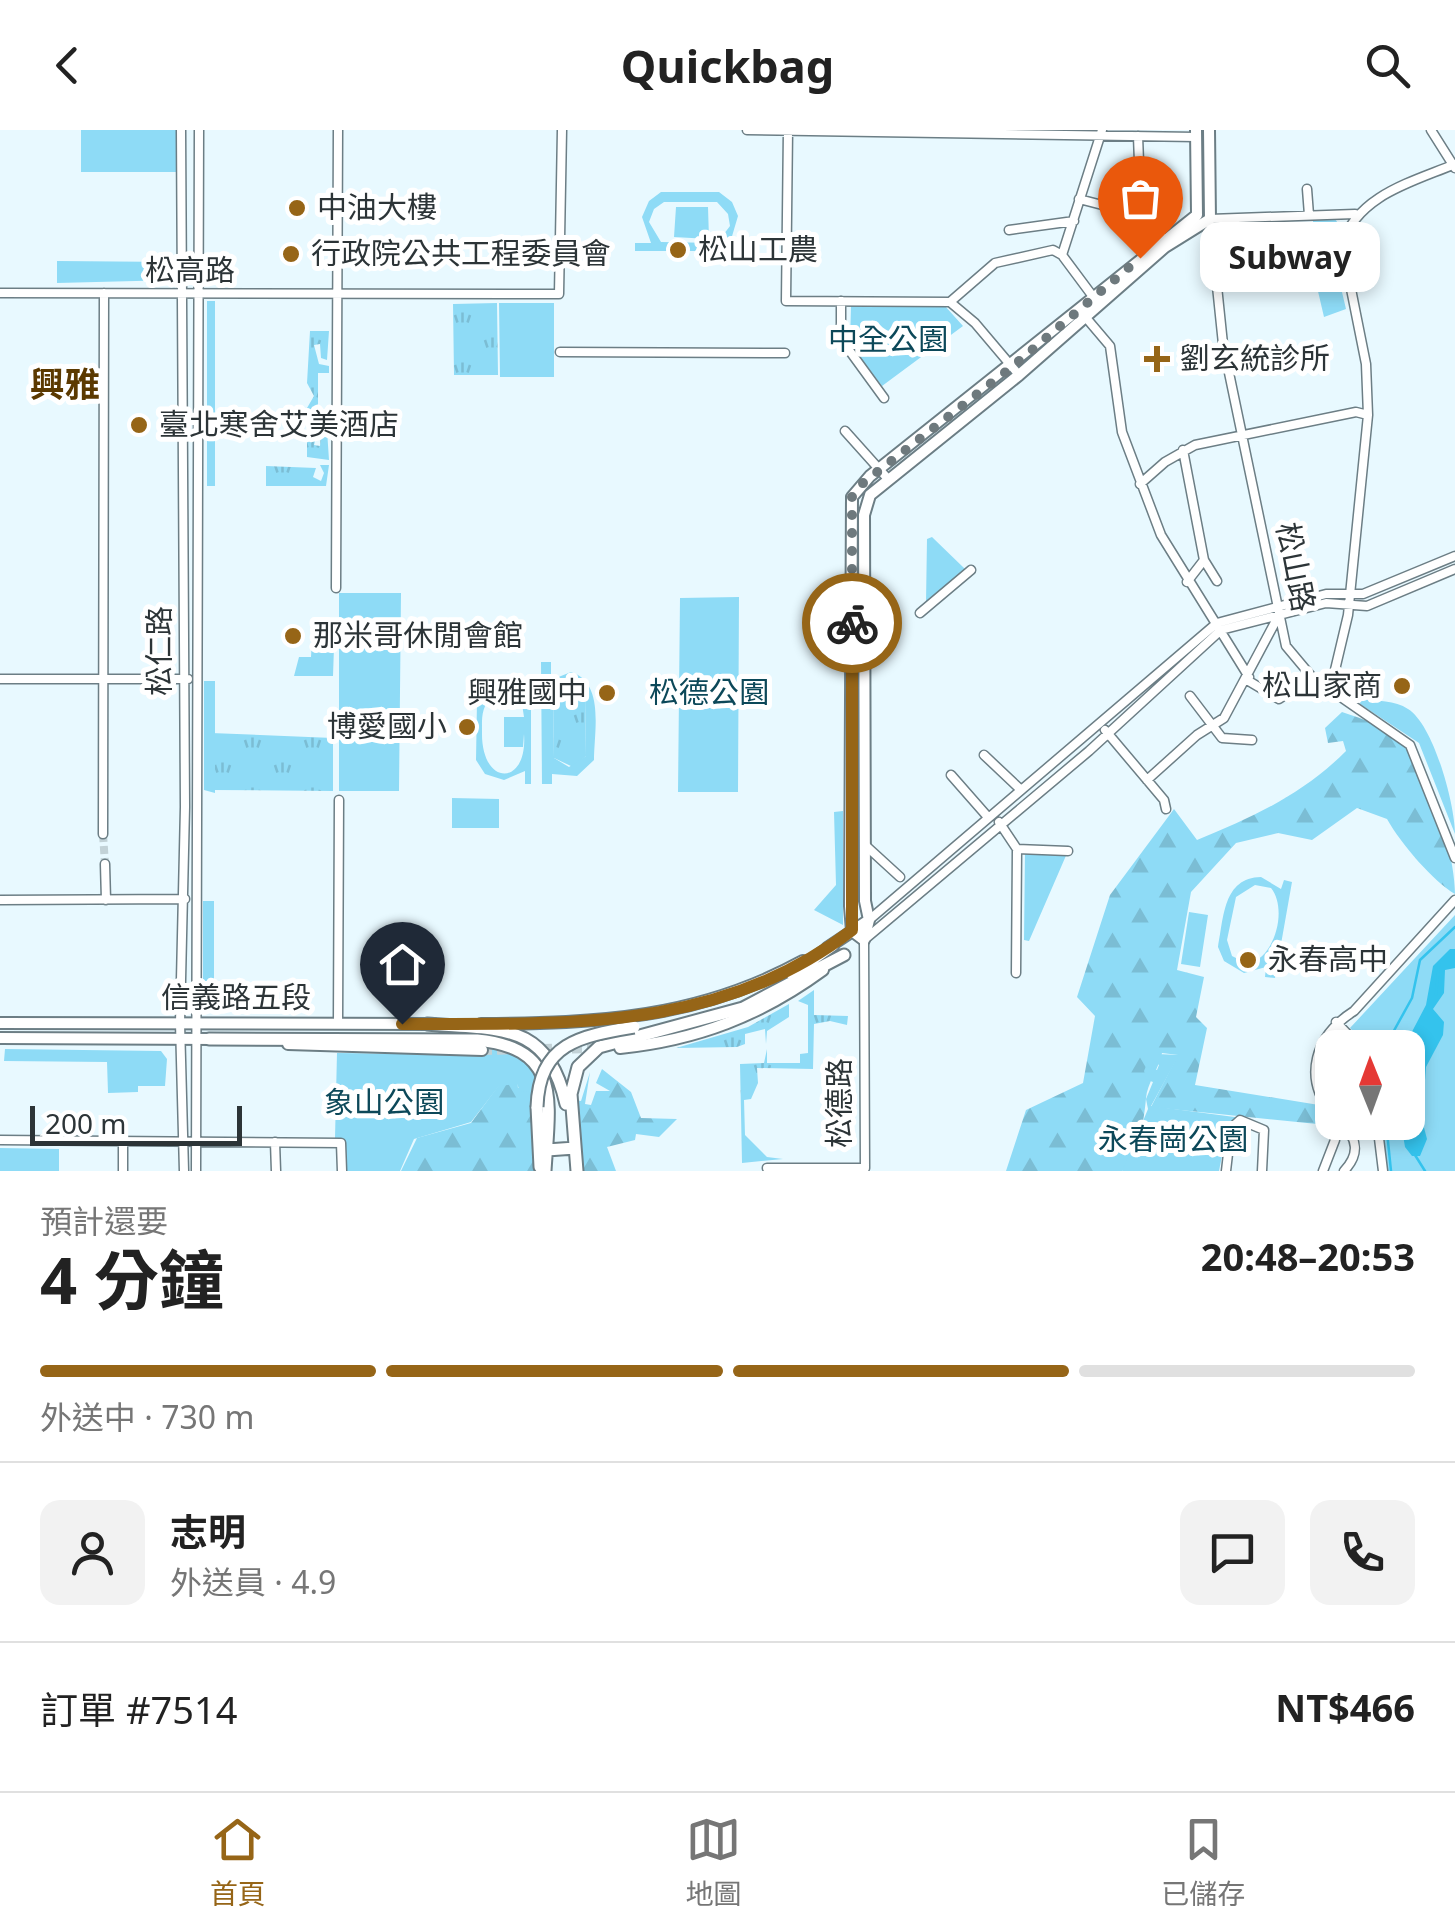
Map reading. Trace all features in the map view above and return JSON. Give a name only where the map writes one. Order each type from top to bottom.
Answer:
[{"type":"highway","points":[[543,1171],[536,1106],[540,1076],[556,1053],[587,1036],[687,1017],[740,1000],[804,968],[833,944]]},
{"type":"highway","points":[[578,1171],[574,1078],[584,1059],[599,1047],[743,1008],[844,955]]},
{"type":"highway","points":[[428,1024],[507,1031],[534,1040],[557,1070],[575,1142]]},
{"type":"highway","points":[[210,1039],[502,1042],[526,1053],[541,1068],[548,1090],[543,1171]]},
{"type":"highway","points":[[547,1150],[575,1142]]},
{"type":"main road","name":"松山路","points":[[1209,130],[1210,219]]},
{"type":"main road","points":[[1196,133],[1197,215]]},
{"type":"main road","name":"松德路","points":[[864,940],[869,920],[864,514],[870,495],[1016,371],[1163,238],[1197,215]]},
{"type":"main road","name":"松德路","points":[[1096,300],[1164,246],[1210,219]]},
{"type":"main road","name":"松德路","points":[[852,930],[852,497],[879,469],[1016,371]]},
{"type":"main road","name":"信義路五段","points":[[0,1023],[610,1022],[668,1012],[780,974],[869,920]]},
{"type":"main road","points":[[620,1048],[739,1022],[789,995],[864,940],[852,930]]},
{"type":"main road","name":"信義路五段","points":[[0,1038],[210,1039],[482,1050]]},
{"type":"street","name":"松仁路","points":[[181,130],[184,900],[180,1040],[184,1171]]},
{"type":"street","name":"松仁路","points":[[196,1171],[200,130]]},
{"type":"street","points":[[336,588],[338,130]]},
{"type":"street","name":"松高路","points":[[0,293],[559,294],[562,130]]},
{"type":"street","points":[[747,130],[1102,132],[1138,136],[1196,133]]},
{"type":"street","points":[[788,130],[786,301],[950,302],[976,323],[1016,371]]},
{"type":"street","points":[[1330,692],[1348,598],[1368,415],[1366,364],[1342,244],[1355,214],[1366,204],[1455,165],[1431,130]]},
{"type":"street","points":[[1062,255],[1102,132]]},
{"type":"street","points":[[1138,136],[1141,215]]},
{"type":"street","points":[[1307,189],[1309,215]]},
{"type":"street","points":[[1080,199],[1141,215],[1163,238]]},
{"type":"street","points":[[1197,215],[1210,219],[1355,214]]},
{"type":"street","name":"松山路","points":[[1210,219],[1223,344],[1286,646],[1330,692],[1410,745],[1455,858]]},
{"type":"street","points":[[1010,230],[1074,221]]},
{"type":"street","points":[[950,302],[995,263],[1054,250],[1096,300]]},
{"type":"street","points":[[103,834],[104,293]]},
{"type":"street","points":[[841,300],[841,340],[884,398]]},
{"type":"street","points":[[1082,313],[1110,346],[1122,432],[1161,536],[1187,582],[1219,626],[1248,678],[1279,699],[1312,677]]},
{"type":"street","points":[[560,352],[785,353]]},
{"type":"street","points":[[1140,484],[1183,450],[1356,412],[1368,415]]},
{"type":"street","points":[[845,431],[888,479]]},
{"type":"street","points":[[1183,450],[1204,560],[1217,580]]},
{"type":"street","points":[[1348,598],[1455,556]]},
{"type":"street","points":[[1187,582],[1204,560]]},
{"type":"street","points":[[869,920],[987,816],[1219,626],[1326,594],[1367,606],[1455,569]]},
{"type":"street","points":[[920,613],[970,570]]},
{"type":"street","points":[[1147,780],[1224,718],[1248,678],[1278,610]]},
{"type":"street","points":[[864,940],[999,822],[1108,734],[1219,626]]},
{"type":"street","points":[[0,678],[197,679]]},
{"type":"street","points":[[1190,696],[1222,738],[1252,740]]},
{"type":"street","points":[[1100,724],[1166,809]]},
{"type":"street","points":[[984,754],[1020,790]]},
{"type":"street","points":[[951,775],[987,816]]},
{"type":"street","points":[[338,1024],[339,800]]},
{"type":"street","points":[[999,822],[1018,849],[1016,973]]},
{"type":"street","points":[[866,845],[900,877]]},
{"type":"street","points":[[1018,849],[1068,852]]},
{"type":"street","points":[[105,864],[106,900]]},
{"type":"street","points":[[0,900],[184,900]]},
{"type":"street","points":[[1331,1030],[1354,1011],[1455,900]]},
{"type":"street","name":"松德路","points":[[767,1168],[865,1168],[864,940]]},
{"type":"street","points":[[1336,1022],[1344,1030]]},
{"type":"street","points":[[1226,1171],[1231,1128],[1240,1120],[1264,1130],[1262,1171]]},
{"type":"street","points":[[0,1140],[340,1143],[342,1171]]},
{"type":"street","points":[[1323,1171],[1335,1140]]},
{"type":"street","points":[[1344,1171],[1355,1159],[1356,1146],[1352,1140]]},
{"type":"street","points":[[1379,1140],[1383,1171]]},
{"type":"street","points":[[124,1142],[124,1171]]},
{"type":"street","points":[[276,1142],[276,1171]]},
{"type":"green space","points":[[81,130],[176,130],[176,172],[81,172]]},
{"type":"green space","points":[[661,192],[719,192],[732,202],[738,216],[730,243],[748,243],[748,251],[635,251],[635,243],[651,243],[642,217],[649,201]],"holes":[[[664,202],[717,202],[728,214],[730,226],[717,243],[661,242],[649,222],[654,209]]]},
{"type":"green space","points":[[676,207],[708,207],[709,239],[674,237]]},
{"type":"green space","points":[[1313,219],[1335,219],[1340,226],[1337,271],[1346,309],[1324,317],[1313,270]]},
{"type":"green space","points":[[57,261],[175,262],[175,280],[57,283]]},
{"type":"green space","points":[[207,301],[215,301],[215,486],[207,486]]},
{"type":"green space","points":[[497,303],[498,375],[454,375],[453,304]]},
{"type":"green space","points":[[499,303],[554,303],[554,377],[500,377]]},
{"type":"green space","name":"中全公園","points":[[851,306],[945,306],[963,326],[882,386],[850,344]]},
{"type":"green space","points":[[310,331],[329,331],[327,360],[321,358],[320,344],[314,345],[319,364],[329,366],[329,373],[318,373],[318,417],[329,418],[329,423],[319,426],[314,445],[320,446],[321,432],[327,430],[329,460],[307,457],[307,408],[314,396],[307,383]]},
{"type":"green space","points":[[320,465],[329,465],[326,486],[266,486],[266,466],[316,468],[313,477],[321,481],[324,473]]},
{"type":"green space","points":[[932,537],[965,569],[926,603],[927,539]]},
{"type":"green space","points":[[339,593],[401,593],[399,791],[339,791]]},
{"type":"green space","name":"松德公園","points":[[739,597],[738,792],[678,792],[680,598]]},
{"type":"green space","points":[[312,639],[334,639],[334,645],[323,645],[334,647],[333,676],[294,676],[299,657],[311,657]]},
{"type":"green space","points":[[541,662],[551,662],[551,680],[571,672],[589,686],[596,722],[594,760],[577,776],[552,774],[552,784],[542,784]],"holes":[[[568,682],[585,694],[586,756],[569,767],[554,758],[553,694]]]},
{"type":"green space","points":[[524,678],[531,678],[531,784],[525,784],[525,771],[504,780],[485,774],[476,760],[477,701],[502,685],[524,695]],"holes":[[[507,693],[522,704],[524,717],[504,717],[504,747],[523,747],[524,734],[523,751],[519,764],[504,774],[489,763],[484,750],[483,712],[493,695]]]},
{"type":"green space","points":[[204,681],[215,681],[215,793],[204,790]]},
{"type":"green space","points":[[568,682],[585,694],[586,756],[573,767],[554,758],[553,694]]},
{"type":"green space","points":[[1361,699],[1397,704],[1417,718],[1441,767],[1455,834],[1419,743],[1360,704]]},
{"type":"green space","points":[[1342,712],[1391,732],[1404,743],[1423,773],[1440,814],[1455,894],[1418,861],[1387,819],[1357,808],[1312,840],[1278,833],[1236,843],[1191,892],[1177,970],[1204,977],[1196,1017],[1207,1028],[1195,1085],[1315,1104],[1315,1124],[1151,1107],[1178,1055],[1162,1053],[1147,1093],[1137,1146],[1122,1171],[1006,1171],[1026,1110],[1083,1083],[1095,1016],[1077,997],[1110,895],[1174,809],[1197,840],[1257,813],[1329,767],[1346,751],[1343,741],[1328,743],[1325,728]]},
{"type":"green space","points":[[211,733],[333,738],[333,791],[211,790]]},
{"type":"green space","points":[[452,798],[499,799],[499,828],[452,828]]},
{"type":"green space","points":[[843,811],[843,925],[814,910],[836,885],[834,812]]},
{"type":"green space","points":[[1025,851],[1068,851],[1029,941],[1024,940]]},
{"type":"green space","points":[[1261,877],[1281,889],[1284,880],[1292,882],[1275,978],[1265,977],[1266,967],[1244,973],[1224,961],[1218,947],[1228,901],[1239,884]],"holes":[[[1255,885],[1271,888],[1278,908],[1276,932],[1265,953],[1248,964],[1232,956],[1227,940],[1236,897]]]},
{"type":"green space","points":[[203,901],[214,901],[214,1014],[203,1004]]},
{"type":"green space","points":[[1189,912],[1208,915],[1200,967],[1181,964]]},
{"type":"green space","points":[[1455,915],[1455,1171],[1387,1171],[1382,1140],[1425,1140],[1425,1030],[1350,1028]]},
{"type":"green space","points":[[814,990],[814,1015],[848,1016],[847,1025],[830,1021],[814,1024],[813,1069],[757,1068],[758,1083],[751,1099],[744,1100],[745,1135],[767,1157],[783,1159],[742,1163],[740,1064],[764,1063],[767,1049],[767,1063],[800,1063],[800,1054],[808,1053],[808,1005],[798,1001]]},
{"type":"green space","points":[[789,1004],[789,1017],[767,1031],[766,1044],[765,1029],[745,1034],[745,1044],[737,1047],[676,1048],[748,1027]]},
{"type":"green space","name":"象山公園","points":[[482,1045],[521,1055],[537,1076],[530,1092],[520,1091],[517,1084],[499,1086],[471,1122],[414,1139],[400,1171],[343,1171],[342,1139],[335,1138],[337,1053],[482,1055]]},
{"type":"green space","points":[[5,1049],[161,1051],[167,1059],[165,1086],[138,1086],[138,1092],[108,1093],[107,1062],[4,1061]]},
{"type":"green space","name":"永春崗公園","points":[[1157,1054],[1179,1055],[1151,1106],[1242,1118],[1228,1125],[1219,1171],[1122,1171],[1148,1109],[1146,1099],[1153,1082],[1147,1080],[1144,1071],[1146,1066],[1157,1070],[1159,1065],[1151,1058]]},
{"type":"green space","points":[[602,1069],[631,1092],[641,1118],[677,1119],[659,1137],[636,1134],[635,1140],[607,1147],[616,1171],[584,1171],[577,1100],[581,1101],[590,1072],[585,1104],[591,1105],[596,1091],[610,1091],[596,1083]]},
{"type":"green space","points":[[537,1076],[533,1100],[536,1171],[401,1171],[417,1138],[471,1123],[499,1085],[517,1079],[518,1088]]},
{"type":"green space","points":[[0,1148],[59,1149],[59,1171],[0,1171]]},
{"type":"shaded area","points":[[1450,949],[1455,949],[1455,968],[1445,970],[1444,993],[1433,1009],[1444,1022],[1443,1035],[1426,1067],[1425,1080],[1425,1030],[1413,1030],[1426,1005],[1433,966]]},
{"type":"shaded area","points":[[1425,1131],[1427,1139],[1420,1156],[1412,1156],[1404,1140],[1425,1140]]},
{"type":"waterway","points":[[1394,1030],[1412,998],[1420,960],[1455,927]]},
{"type":"waterway","points":[[1436,994],[1439,964]]},
{"type":"waterway","points":[[1388,1140],[1391,1171]]},
{"type":"waterway","points":[[1415,1155],[1425,1171]]},
{"type":"tunnel","points":[[103,834],[105,864]]},
{"type":"tunnel","points":[[482,1050],[601,1048]]},
{"type":"way so far","points":[[852,623],[852,497],[858,487],[1012,367],[1140,258]]},
{"type":"place","name":"中油大樓","points":[[297,208]]},
{"type":"place","name":"松山工農","points":[[678,250]]},
{"type":"place","name":"行政院公共工程委員會","points":[[291,254]]},
{"type":"place","name":"Subway","points":[[1140,258]]},
{"type":"place","name":"劉玄統診所","points":[[1157,359]]},
{"type":"place","name":"臺北寒舍艾美酒店","points":[[139,425]]},
{"type":"place","name":"那米哥休閒會館","points":[[293,636]]},
{"type":"place","name":"松山家商","points":[[1402,686]]},
{"type":"place","name":"興雅國中","points":[[607,693]]},
{"type":"place","name":"博愛國小","points":[[467,727]]},
{"type":"place","name":"永春高中","points":[[1248,960]]},
{"type":"district","name":"興雅","points":[[65,385]]},
{"type":"route","points":[[402,1024],[610,1022],[686,1008],[780,974],[852,930],[852,623]]}]
